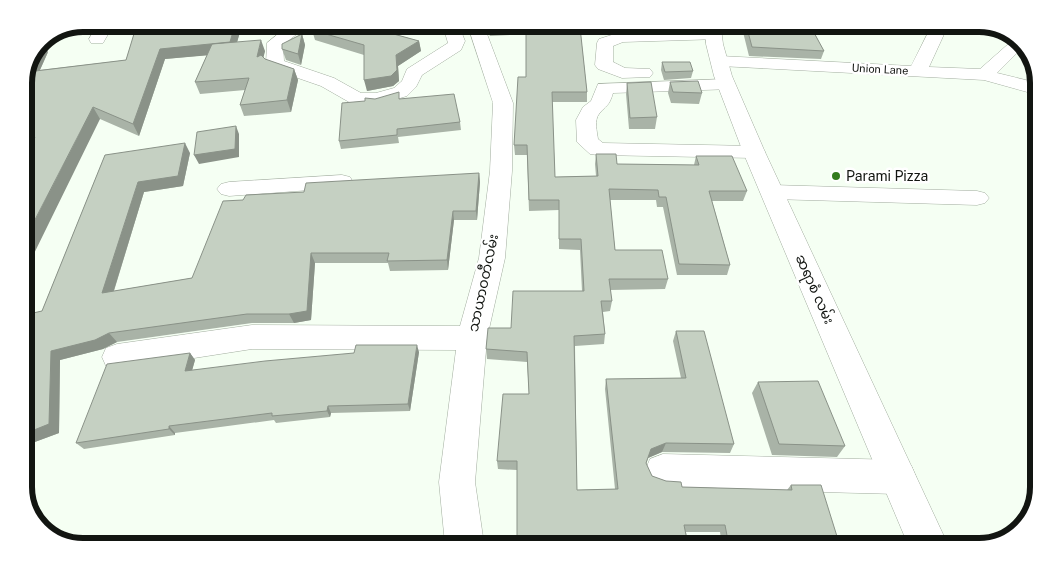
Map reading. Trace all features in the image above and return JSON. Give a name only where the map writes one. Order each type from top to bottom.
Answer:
[{"type":"street","points":[[97,38],[101,32]]},
{"type":"street","points":[[290,32],[275,43],[275,64],[344,90],[358,99],[394,96],[406,88],[412,80],[413,73],[455,46],[457,41],[453,32]]},
{"type":"street","name":"သာယာဝတီလမ်း","points":[[464,538],[457,482],[472,338],[492,258],[491,172],[503,103],[478,32]]},
{"type":"street","points":[[918,70],[937,32]]},
{"type":"street","points":[[655,74],[622,73],[610,70],[604,66],[605,43],[621,37],[718,53]]},
{"type":"street","points":[[984,75],[1014,47]]},
{"type":"street","points":[[718,53],[604,88],[600,104],[590,111],[586,120],[588,142],[598,148],[754,152]]},
{"type":"street","name":"Union Lane","points":[[718,53],[984,75],[1029,87]]},
{"type":"street","name":"ဆရာစံ လမ်း","points":[[718,53],[754,152],[925,538]]},
{"type":"street","points":[[229,189],[365,180]]},
{"type":"street","points":[[772,192],[977,198]]},
{"type":"street","points":[[117,358],[252,337],[472,338]]},
{"type":"street","points":[[663,471],[898,477]]},
{"type":"building","points":[[135,32],[233,32],[230,42],[160,49],[133,124],[93,107],[33,224],[34,71],[126,60]]},
{"type":"building","points":[[319,32],[386,32],[419,41],[396,55],[397,70],[391,76],[364,80],[364,45]]},
{"type":"building","points":[[526,32],[581,32],[587,92],[552,92],[555,177],[598,176],[596,154],[616,154],[617,164],[699,165],[696,156],[732,156],[747,191],[709,191],[730,265],[679,264],[666,197],[659,197],[658,190],[609,189],[615,250],[662,250],[668,279],[609,279],[612,301],[601,301],[605,334],[574,336],[577,490],[618,489],[606,379],[686,378],[676,331],[704,331],[734,444],[666,443],[651,449],[646,463],[652,476],[666,481],[681,482],[682,487],[792,490],[791,485],[821,485],[838,538],[727,538],[725,525],[684,525],[687,538],[517,538],[517,461],[497,461],[503,394],[529,394],[527,352],[486,349],[488,328],[511,328],[513,291],[584,291],[581,239],[559,239],[559,200],[529,200],[527,145],[514,145],[518,77],[526,77]]},
{"type":"building","points":[[748,32],[814,32],[824,51],[752,47]]},
{"type":"building","points":[[302,34],[298,54],[282,49],[282,44]]},
{"type":"building","points":[[261,40],[257,57],[261,55],[265,59],[294,69],[287,100],[240,105],[249,78],[195,82],[212,44]]},
{"type":"building","points":[[662,62],[690,62],[693,71],[665,72]]},
{"type":"building","points":[[698,81],[702,93],[673,92],[670,82]]},
{"type":"building","points":[[651,82],[657,117],[630,118],[627,83]]},
{"type":"building","points":[[399,92],[399,99],[454,94],[460,122],[397,129],[397,135],[339,141],[342,103],[365,101],[365,98],[375,99]]},
{"type":"building","points":[[236,126],[235,149],[194,155],[197,132]]},
{"type":"building","points":[[185,143],[178,176],[138,182],[102,293],[192,278],[223,201],[243,200],[246,195],[304,192],[306,183],[479,173],[476,211],[453,211],[447,260],[387,261],[389,253],[311,253],[307,311],[289,314],[247,314],[109,333],[95,340],[51,351],[49,424],[33,430],[33,313],[42,311],[105,155]]},
{"type":"building","points":[[356,345],[417,345],[408,404],[328,406],[327,411],[272,416],[272,413],[169,426],[169,429],[76,443],[107,364],[190,353],[185,371],[354,353]]},
{"type":"building","points":[[818,381],[845,446],[779,444],[758,382]]},
{"type":"place","name":"Parami Pizza","points":[[836,176]]}]
